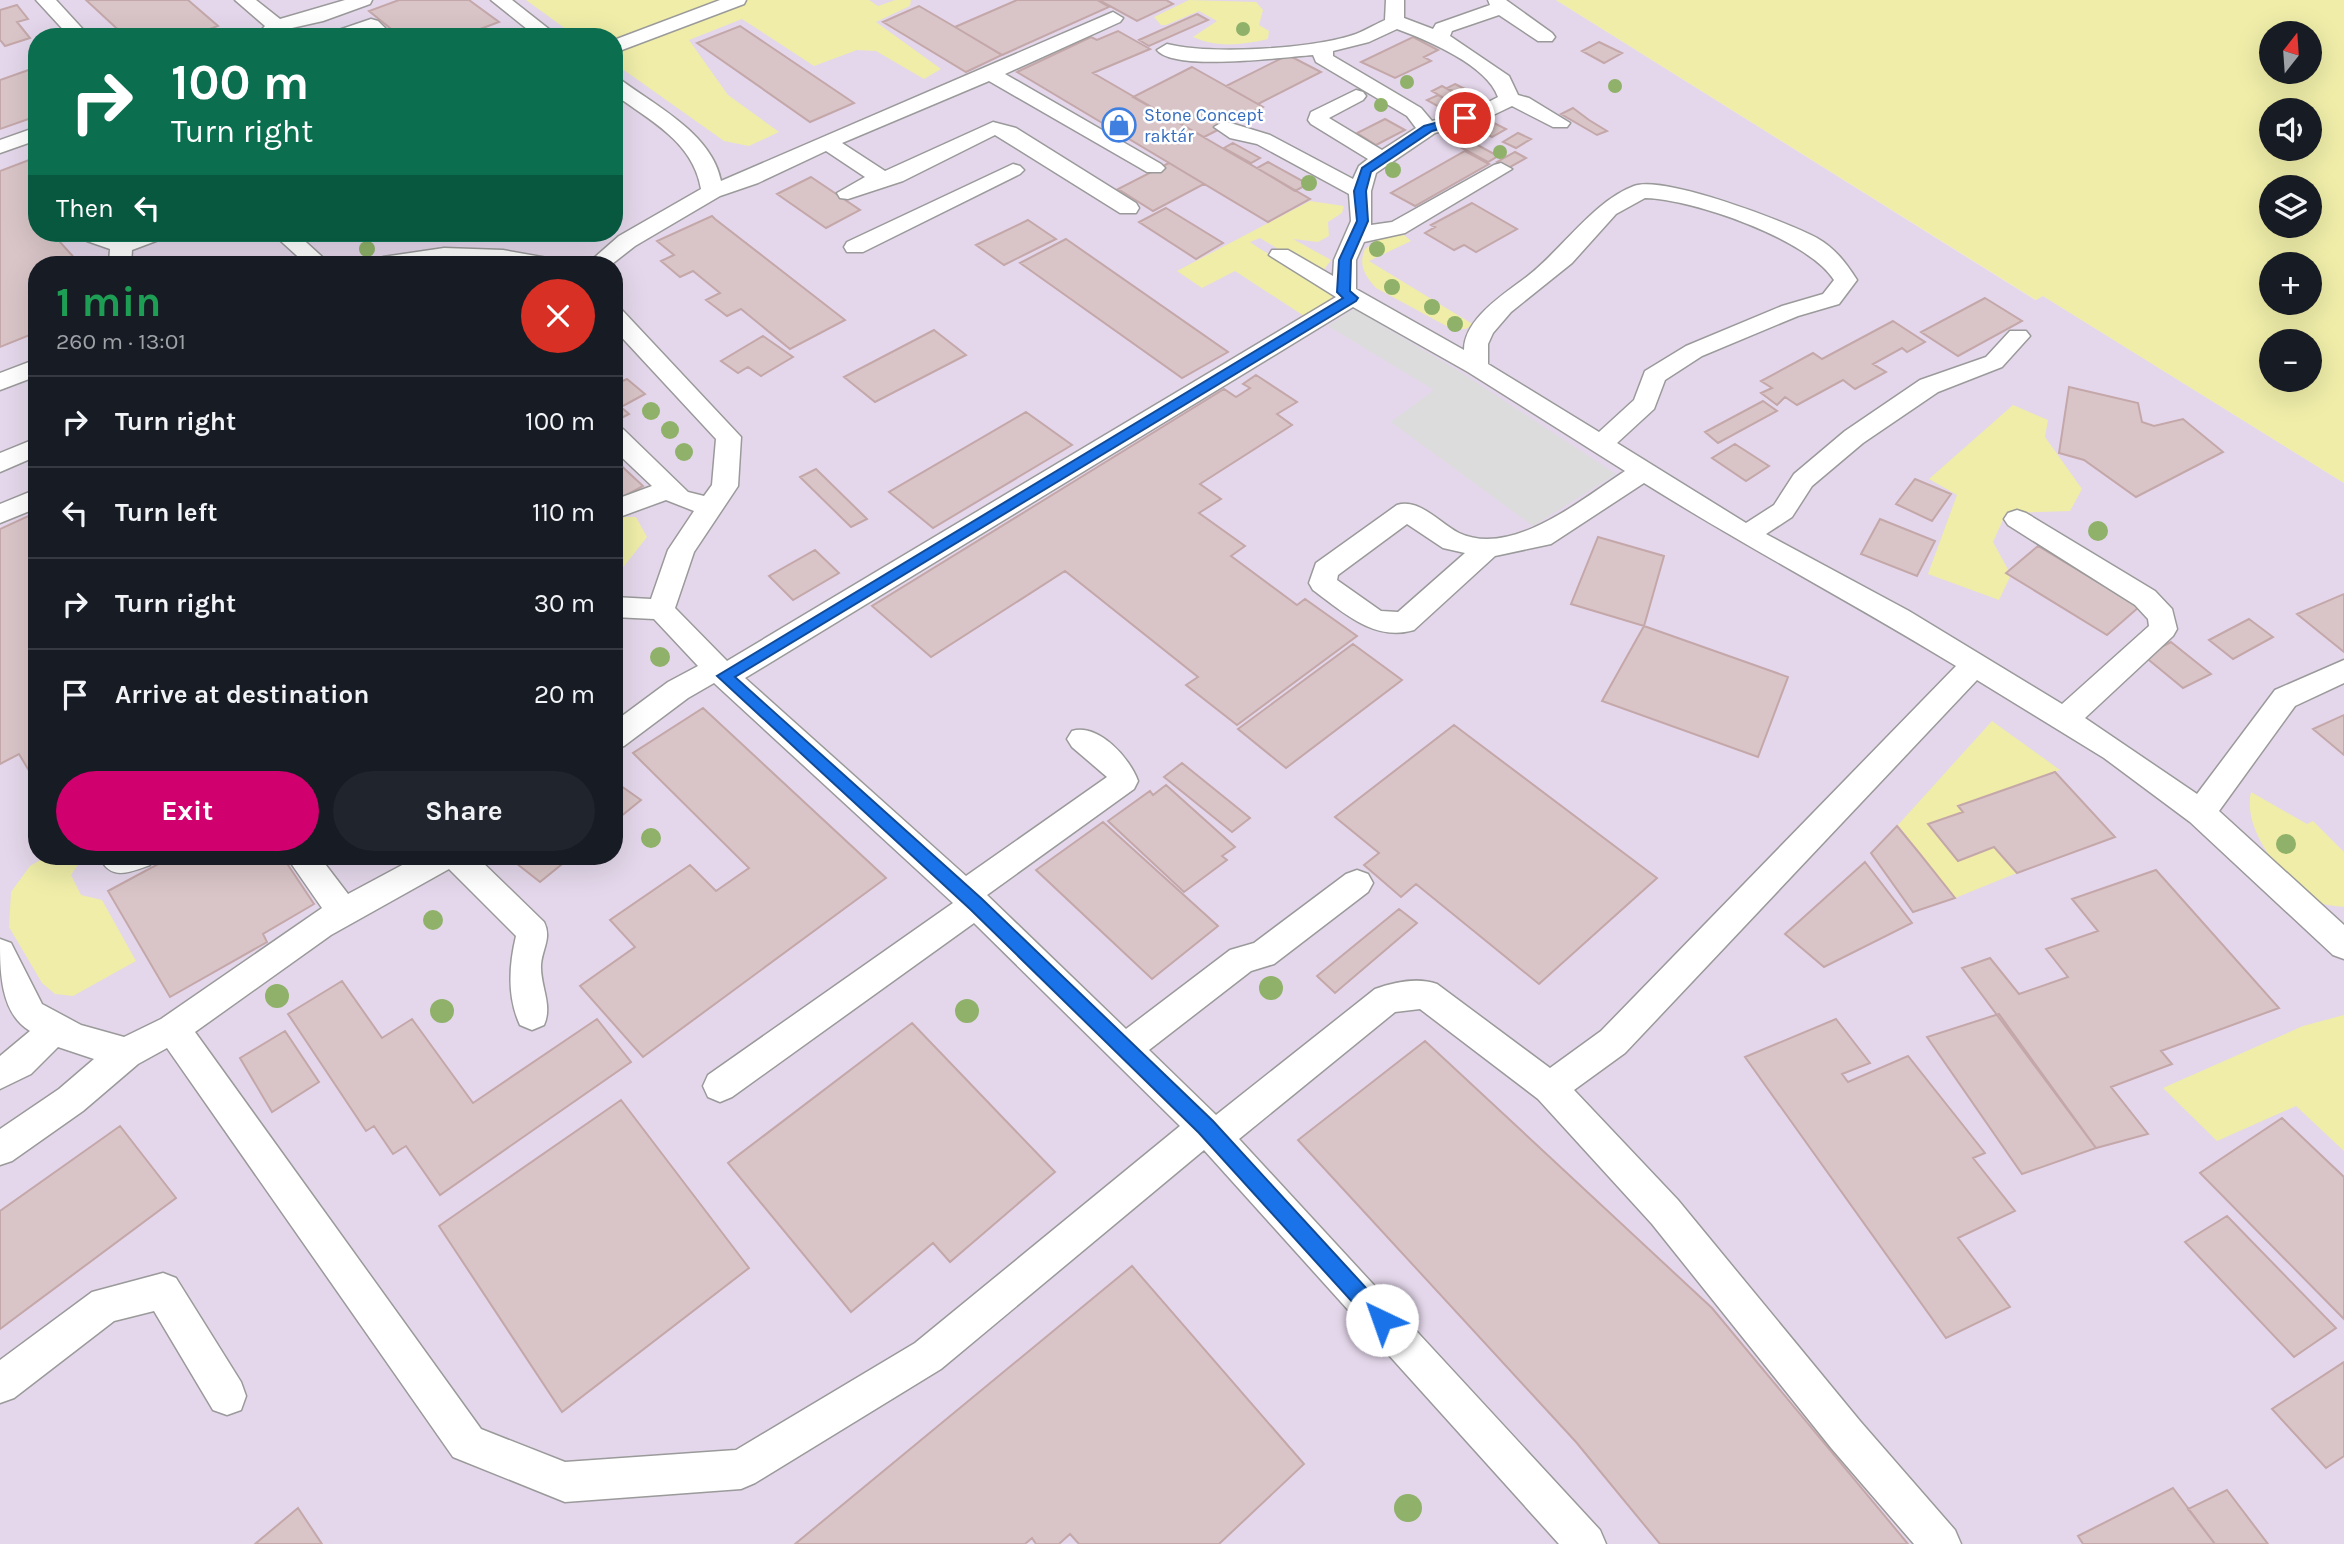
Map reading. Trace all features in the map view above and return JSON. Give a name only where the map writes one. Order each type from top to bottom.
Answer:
[{"type":"lane","points":[[45,0],[72,28]]},
{"type":"lane","points":[[244,0],[267,28]]},
{"type":"lane","points":[[282,28],[363,0]]},
{"type":"lane","points":[[500,0],[538,28]]},
{"type":"lane","points":[[623,44],[737,0]]},
{"type":"lane","points":[[1395,0],[1397,9],[1393,16],[1396,22],[1440,38],[1502,80],[1509,99],[1560,123]]},
{"type":"lane","points":[[1440,38],[1443,28],[1499,4],[1545,37]]},
{"type":"lane","points":[[623,235],[712,191],[750,178],[1113,18]]},
{"type":"lane","points":[[1167,50],[1179,54],[1222,55],[1323,48],[1362,38],[1396,22]]},
{"type":"lane","points":[[1323,48],[1323,58],[1414,112],[1428,129]]},
{"type":"lane","points":[[991,74],[1154,168]]},
{"type":"lane","points":[[623,91],[691,142],[708,168],[712,191]]},
{"type":"lane","points":[[1356,96],[1318,116],[1318,120],[1383,159]]},
{"type":"lane","points":[[1348,295],[1345,260],[1363,221],[1360,191],[1366,170],[1428,129],[1480,114],[1509,99]]},
{"type":"lane","points":[[1224,127],[1237,134],[1263,139],[1360,191]]},
{"type":"lane","points":[[848,193],[881,178],[895,176],[993,128],[1010,132],[1128,208]]},
{"type":"lane","points":[[0,147],[28,136]]},
{"type":"lane","points":[[828,143],[881,178]]},
{"type":"lane","points":[[928,160],[973,190]]},
{"type":"lane","points":[[1355,237],[1397,228],[1501,169]]},
{"type":"lane","points":[[855,247],[1013,170]]},
{"type":"lane","points":[[1476,367],[1476,344],[1482,330],[1503,307],[1564,258],[1608,209],[1641,191],[1672,192],[1704,202],[1809,243],[1834,262],[1846,280],[1831,299],[1790,311],[1694,351],[1654,376],[1645,402],[1600,445]]},
{"type":"lane","points":[[103,242],[120,255],[141,242]]},
{"type":"lane","points":[[293,242],[310,256]]},
{"type":"lane","points":[[604,256],[615,242]]},
{"type":"lane","points":[[432,256],[494,253],[508,256]]},
{"type":"lane","points":[[1280,255],[1476,367],[1746,535],[1899,618],[2114,750],[2202,813],[2343,942]]},
{"type":"lane","points":[[623,731],[678,690],[721,672],[1348,295]]},
{"type":"lane","points":[[623,325],[729,437],[725,486],[681,550],[661,610]]},
{"type":"lane","points":[[1746,535],[1783,511],[1803,480],[1854,437],[1929,386],[1994,362],[2018,336]]},
{"type":"lane","points":[[0,382],[28,371]]},
{"type":"lane","points":[[623,444],[679,498],[711,507]]},
{"type":"lane","points":[[0,463],[28,450]]},
{"type":"lane","points":[[1487,549],[1404,623],[1374,620],[1323,583],[1326,570],[1405,511],[1452,541],[1487,549],[1542,537],[1643,472]]},
{"type":"lane","points":[[623,507],[670,489]]},
{"type":"lane","points":[[0,514],[28,502]]},
{"type":"lane","points":[[2017,519],[2145,598],[2162,616],[2163,629],[2064,719]]},
{"type":"lane","points":[[623,608],[661,610],[721,672],[970,899],[1211,1132],[1586,1544]]},
{"type":"lane","points":[[1550,1087],[1613,1042],[1975,664]]},
{"type":"lane","points":[[2202,813],[2228,772],[2285,698],[2344,671]]},
{"type":"lane","points":[[720,1086],[1123,781],[1119,770],[1082,739]]},
{"type":"lane","points":[[308,865],[343,912]]},
{"type":"lane","points":[[0,1149],[71,1100],[126,1053],[173,1029],[343,912],[429,865]]},
{"type":"lane","points":[[465,865],[533,932],[524,966],[532,1015]]},
{"type":"lane","points":[[1126,1050],[1162,1018],[1241,960],[1263,954],[1357,883]]},
{"type":"lane","points":[[0,953],[30,1014],[73,1038],[126,1053]]},
{"type":"lane","points":[[173,1029],[467,1443],[565,1482],[741,1469],[928,1356],[1211,1132],[1387,999],[1425,994],[1550,1087],[1665,1212],[1846,1436],[1941,1544]]},
{"type":"lane","points":[[0,1074],[19,1063],[55,1028]]},
{"type":"lane","points":[[0,1384],[105,1305],[163,1291],[227,1396]]},
{"type":"shaded area","points":[[0,0],[1556,0],[2035,300],[2043,296],[2344,483],[2344,1544],[0,1544]]},
{"type":"shaded area","points":[[526,0],[869,0],[878,6],[895,0],[911,0],[910,6],[876,22],[941,69],[924,79],[876,51],[857,50],[814,66],[742,19],[689,40],[728,95],[779,132],[749,146],[724,141],[623,69],[623,28],[565,28]]},
{"type":"shaded area","points":[[1189,0],[1256,2],[1263,10],[1259,25],[1269,31],[1268,39],[1249,43],[1212,43],[1193,37],[1217,21],[1199,11],[1166,25],[1161,25],[1154,17]]},
{"type":"shaded area","points":[[1556,0],[2344,0],[2344,483],[2043,296],[2036,300]]},
{"type":"shaded area","points":[[1310,201],[1344,206],[1342,213],[1328,222],[1329,236],[1318,242],[1293,239],[1331,260],[1323,271],[1316,272],[1260,238],[1250,242],[1317,282],[1333,296],[1328,303],[1304,316],[1235,271],[1202,288],[1177,271]]},
{"type":"shaded area","points":[[1404,235],[1411,241],[1369,261],[1474,325],[1465,329],[1452,329],[1372,284],[1362,260],[1365,249],[1380,238]]},
{"type":"shaded area","points":[[1354,309],[1462,373],[1616,474],[1533,526],[1391,422],[1434,390],[1328,326]]},
{"type":"shaded area","points":[[2013,405],[2048,420],[2045,437],[2082,489],[2070,511],[2006,513],[1993,542],[2011,575],[1999,600],[1928,574],[1957,495],[1929,479]]},
{"type":"shaded area","points":[[623,517],[636,517],[647,537],[623,568]]},
{"type":"shaded area","points":[[1992,721],[2060,770],[1959,806],[1963,812],[1928,824],[1958,861],[1994,847],[2017,873],[1955,898],[1898,825]]},
{"type":"shaded area","points":[[2251,792],[2307,824],[2313,821],[2344,852],[2344,907],[2323,904],[2312,899],[2277,866],[2258,837],[2250,806]]},
{"type":"shaded area","points":[[78,865],[71,875],[81,895],[102,900],[136,961],[73,996],[55,994],[42,983],[9,927],[11,892],[30,866]]},
{"type":"shaded area","points":[[2344,1015],[2344,1151],[2296,1106],[2217,1141],[2163,1088],[2303,1026]]},
{"type":"building","points":[[86,0],[188,0],[218,26],[212,28],[116,28]]},
{"type":"building","points":[[399,0],[469,0],[499,22],[483,28],[390,28],[369,11]]},
{"type":"building","points":[[1017,0],[1097,0],[1109,7],[1002,55],[955,27]]},
{"type":"building","points":[[1099,0],[1166,0],[1173,4],[1137,21]]},
{"type":"building","points":[[17,5],[28,19],[17,22],[28,39],[5,46],[0,40],[0,10]]},
{"type":"building","points":[[919,6],[1002,55],[966,72],[883,22]]},
{"type":"building","points":[[1197,14],[1208,20],[1149,46],[1139,40]]},
{"type":"building","points":[[740,26],[854,103],[810,122],[697,43]]},
{"type":"building","points":[[1118,31],[1150,49],[1093,73],[1310,199],[1268,222],[1017,72],[1091,37],[1097,40]]},
{"type":"building","points":[[1413,37],[1438,50],[1424,57],[1431,61],[1395,78],[1361,62]]},
{"type":"building","points":[[1599,42],[1622,53],[1604,63],[1582,51]]},
{"type":"building","points":[[1288,55],[1321,72],[1258,104],[1226,86]]},
{"type":"building","points":[[1192,67],[1263,107],[1204,137],[1133,97]]},
{"type":"building","points":[[28,70],[28,119],[0,129],[0,80]]},
{"type":"building","points":[[1455,84],[1477,95],[1468,99],[1447,88]]},
{"type":"building","points":[[1442,86],[1468,100],[1458,106],[1432,91]]},
{"type":"building","points":[[1438,95],[1465,109],[1454,115],[1427,100]]},
{"type":"building","points":[[1573,108],[1607,131],[1597,135],[1561,114]]},
{"type":"building","points":[[1385,119],[1405,130],[1376,145],[1357,133]]},
{"type":"building","points":[[1490,121],[1506,129],[1492,137],[1476,129]]},
{"type":"building","points":[[1518,133],[1531,139],[1516,148],[1503,142]]},
{"type":"building","points":[[1470,141],[1498,156],[1488,162],[1460,147]]},
{"type":"building","points":[[1233,143],[1260,158],[1251,163],[1224,148]]},
{"type":"building","points":[[1465,151],[1489,164],[1415,206],[1391,193]]},
{"type":"building","points":[[1515,152],[1526,158],[1508,168],[1497,162]]},
{"type":"building","points":[[28,160],[28,242],[60,242],[73,256],[28,256],[28,336],[0,347],[0,171]]},
{"type":"building","points":[[1268,162],[1308,184],[1295,191],[1257,168]]},
{"type":"building","points":[[1169,163],[1204,184],[1153,211],[1118,189]]},
{"type":"building","points":[[811,177],[860,210],[826,228],[777,194]]},
{"type":"building","points":[[1472,203],[1517,229],[1476,252],[1464,245],[1454,250],[1425,233],[1435,227],[1431,225]]},
{"type":"building","points":[[1166,208],[1223,243],[1196,259],[1139,222]]},
{"type":"building","points":[[712,216],[845,320],[790,349],[741,309],[727,316],[706,300],[720,293],[693,271],[680,277],[661,261],[674,255],[657,241]]},
{"type":"building","points":[[1028,220],[1056,239],[1004,265],[976,245]]},
{"type":"building","points":[[1066,239],[1228,352],[1182,378],[1020,263]]},
{"type":"building","points":[[1985,298],[2022,321],[1958,356],[1921,332]]},
{"type":"building","points":[[1893,321],[1925,342],[1907,352],[1902,348],[1873,364],[1886,372],[1855,389],[1843,380],[1797,405],[1785,397],[1777,405],[1761,393],[1772,388],[1761,381],[1813,353],[1822,359]]},
{"type":"building","points":[[934,330],[966,355],[875,402],[844,377]]},
{"type":"building","points":[[763,336],[793,357],[761,376],[748,367],[738,373],[721,361]]},
{"type":"building","points":[[1256,375],[1297,402],[1277,414],[1292,425],[1200,484],[1221,499],[1199,513],[1245,546],[1231,556],[1297,605],[1305,599],[1357,636],[1237,725],[1186,685],[1198,677],[1065,571],[931,657],[872,606],[1224,389],[1236,397],[1250,388],[1243,384]]},
{"type":"building","points":[[627,379],[645,394],[623,406],[623,381]]},
{"type":"building","points":[[2069,387],[2138,403],[2142,422],[2154,426],[2183,419],[2223,452],[2136,497],[2084,460],[2059,453]]},
{"type":"building","points":[[1763,401],[1777,411],[1718,443],[1705,432]]},
{"type":"building","points":[[1026,412],[1072,445],[933,528],[889,492]]},
{"type":"building","points":[[1735,444],[1769,466],[1746,481],[1712,458]]},
{"type":"building","points":[[623,467],[643,486],[623,497]]},
{"type":"building","points":[[816,469],[867,519],[851,527],[800,477]]},
{"type":"building","points":[[1915,479],[1951,494],[1932,521],[1896,504]]},
{"type":"building","points":[[28,516],[28,769],[19,754],[0,764],[0,529]]},
{"type":"building","points":[[1880,519],[1935,541],[1917,576],[1861,554]]},
{"type":"building","points":[[1598,537],[1664,556],[1644,626],[1571,604]]},
{"type":"building","points":[[2038,546],[2139,607],[2107,635],[2006,573]]},
{"type":"building","points":[[815,550],[839,573],[793,600],[769,576]]},
{"type":"building","points":[[2344,594],[2344,652],[2297,614]]},
{"type":"building","points":[[2249,619],[2273,637],[2233,659],[2209,640]]},
{"type":"building","points":[[1644,626],[1788,677],[1758,757],[1602,701]]},
{"type":"building","points":[[2171,642],[2211,674],[2183,688],[2144,656]]},
{"type":"building","points":[[1353,644],[1402,680],[1286,768],[1238,729]]},
{"type":"building","points":[[703,708],[886,878],[643,1057],[580,986],[635,947],[610,920],[690,865],[716,891],[749,868],[633,753]]},
{"type":"building","points":[[2344,715],[2344,755],[2313,729]]},
{"type":"building","points":[[1454,725],[1657,878],[1539,984],[1416,884],[1401,897],[1364,865],[1379,853],[1335,817]]},
{"type":"building","points":[[1182,763],[1250,818],[1232,832],[1164,777]]},
{"type":"building","points":[[2055,772],[2115,837],[2017,873],[1994,847],[1958,861],[1928,824],[1963,812],[1958,806]]},
{"type":"building","points":[[1166,785],[1235,847],[1222,856],[1227,860],[1184,892],[1108,821],[1150,791],[1153,795]]},
{"type":"building","points":[[623,787],[641,800],[623,815]]},
{"type":"building","points":[[1103,822],[1218,926],[1152,979],[1036,870]]},
{"type":"building","points":[[1897,826],[1955,898],[1913,912],[1871,853]]},
{"type":"building","points":[[1865,862],[1912,923],[1824,967],[1785,934]]},
{"type":"building","points":[[156,865],[288,865],[314,904],[263,934],[267,942],[170,997],[108,891]]},
{"type":"building","points":[[518,865],[561,865],[540,882]]},
{"type":"building","points":[[2156,870],[2279,1008],[2161,1051],[2172,1064],[2111,1087],[2148,1134],[2096,1148],[1962,968],[1990,958],[2019,994],[2068,977],[2046,949],[2098,931],[2072,899]]},
{"type":"building","points":[[1399,909],[1417,923],[1335,993],[1317,976]]},
{"type":"building","points":[[342,981],[382,1038],[412,1019],[473,1103],[597,1019],[631,1062],[440,1195],[406,1146],[393,1154],[374,1126],[366,1131],[288,1014]]},
{"type":"building","points":[[1999,1014],[2096,1148],[2022,1174],[1927,1037]]},
{"type":"building","points":[[1836,1019],[1870,1063],[1842,1074],[1848,1082],[1908,1056],[1985,1153],[1973,1158],[2015,1211],[1958,1238],[2010,1307],[1946,1338],[1745,1057]]},
{"type":"building","points":[[912,1023],[1055,1172],[950,1262],[933,1243],[851,1312],[728,1163]]},
{"type":"building","points":[[285,1031],[319,1082],[272,1112],[240,1058]]},
{"type":"building","points":[[1425,1041],[1712,1308],[1908,1544],[1660,1544],[1576,1442],[1298,1140]]},
{"type":"building","points":[[621,1100],[749,1268],[562,1412],[439,1226]]},
{"type":"building","points":[[2282,1118],[2344,1177],[2344,1319],[2200,1173]]},
{"type":"building","points":[[120,1126],[176,1198],[0,1329],[0,1211]]},
{"type":"building","points":[[2227,1216],[2336,1328],[2294,1357],[2185,1242]]},
{"type":"building","points":[[1132,1266],[1304,1464],[1219,1544],[1079,1544],[1070,1534],[1059,1544],[1036,1544],[1032,1538],[1025,1544],[795,1544]]},
{"type":"building","points":[[2344,1362],[2344,1456],[2326,1468],[2272,1409]]},
{"type":"building","points":[[2173,1488],[2215,1544],[2083,1544],[2078,1536]]},
{"type":"building","points":[[2227,1490],[2268,1544],[2215,1544],[2188,1509]]},
{"type":"building","points":[[298,1508],[322,1544],[255,1544]]},
{"type":"place","name":"Stone Concept raktár","points":[[1119,125]]},
{"type":"route","points":[[1382,1320],[1206,1127],[976,904],[725,676],[1352,298],[1343,292],[1343,276],[1345,260],[1363,221],[1360,191],[1366,170],[1428,129],[1465,118]]}]
